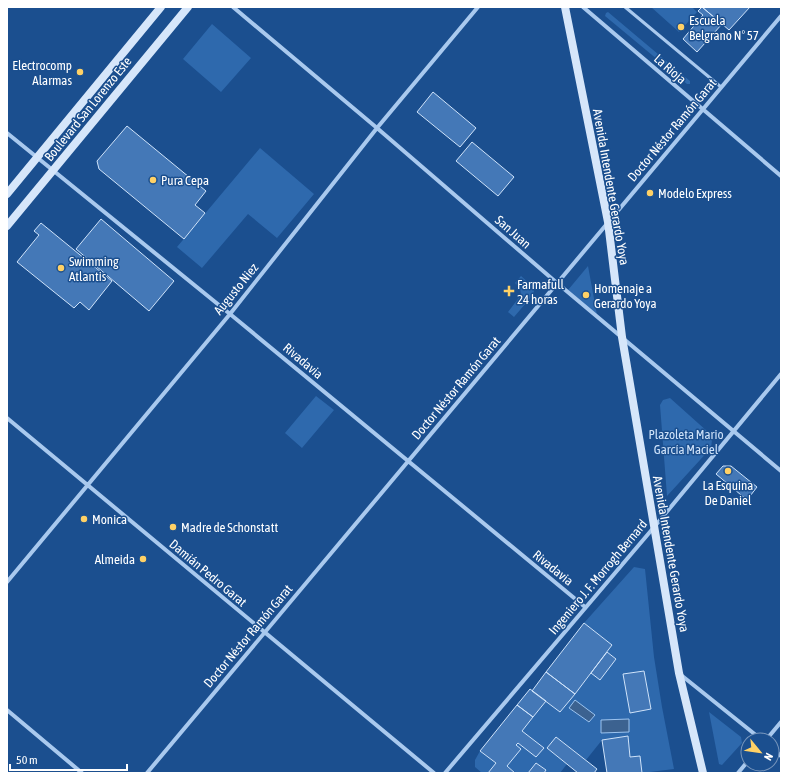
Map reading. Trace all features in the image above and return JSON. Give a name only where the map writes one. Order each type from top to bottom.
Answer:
[{"type":"main road","name":"Boulevard San Lorenzo Este","points":[[7,194],[161,7]]},
{"type":"main road","name":"Boulevard San Lorenzo Este","points":[[7,226],[188,7]]},
{"type":"main road","name":"Avenida Intendente Gerardo Yoya","points":[[565,7],[608,222],[622,338],[679,673],[703,773]]},
{"type":"street","name":"San Juan","points":[[233,7],[377,128],[557,283],[781,471]]},
{"type":"street","name":"Augusto Niez","points":[[7,582],[230,314],[377,128],[478,7]]},
{"type":"street","name":"La Rioja","points":[[582,7],[781,176]]},
{"type":"street","name":"Doctor Néstor Ramón Garat","points":[[147,773],[781,16]]},
{"type":"street","name":"Rivadavia","points":[[7,132],[585,607]]},
{"type":"street","name":"Ingeniero J. F. Morrogh Bernard","points":[[445,773],[781,374]]},
{"type":"street","name":"Damián Pedro Garat","points":[[7,418],[434,773]]},
{"type":"street","points":[[679,673],[752,732]]},
{"type":"street","points":[[7,710],[82,773]]},
{"type":"street","points":[[773,732],[781,722]]},
{"type":"lane","name":"La Rioja","points":[[625,7],[721,87]]},
{"type":"green space","name":"Escuela Belgrano Nº 57","points":[[651,7],[692,7],[697,12],[679,32]]},
{"type":"green space","points":[[608,12],[690,81],[690,84],[687,84],[605,16]]},
{"type":"green space","points":[[212,24],[251,58],[221,92],[183,59]]},
{"type":"green space","points":[[260,148],[314,194],[277,238],[248,214],[202,268],[177,247]]},
{"type":"green space","points":[[588,266],[597,315],[568,290]]},
{"type":"green space","points":[[521,276],[532,286],[534,291],[532,296],[514,317],[508,312],[521,295],[520,288],[515,283]]},
{"type":"green space","points":[[316,396],[334,410],[302,448],[285,433]]},
{"type":"green space","name":"Plazoleta Mario García Maciel","points":[[670,398],[708,432],[712,440],[711,448],[667,496],[660,405],[663,400]]},
{"type":"green space","points":[[634,567],[645,569],[654,657],[674,769],[642,773],[639,756],[630,757],[628,736],[602,740],[586,760],[556,737],[547,748],[567,764],[560,773],[544,773],[546,770],[536,763],[528,773],[516,773],[507,766],[520,749],[516,745],[518,743],[543,748],[522,731],[546,701],[560,712],[591,673],[600,679],[616,659],[607,652],[612,645],[584,623]],"holes":[[[644,671],[651,709],[630,712],[624,675]]]},
{"type":"green space","points":[[709,712],[740,736],[740,745],[722,765],[719,764]]},
{"type":"green space","points":[[480,751],[496,763],[488,773],[482,773],[475,767],[475,760]]},
{"type":"shaded area","points":[[575,700],[595,715],[589,722],[569,708]]},
{"type":"shaded area","points":[[629,719],[629,732],[601,733],[601,720]]},
{"type":"building","points":[[702,7],[722,24],[697,52],[683,39],[703,15],[698,11]]},
{"type":"building","name":"Escuela Belgrano Nº 57","points":[[702,7],[750,7],[729,30]]},
{"type":"building","points":[[433,92],[476,128],[460,147],[417,112]]},
{"type":"building","name":"Pura Cepa","points":[[127,126],[206,191],[195,205],[205,213],[184,239],[99,169],[97,161]]},
{"type":"building","points":[[472,142],[514,177],[498,196],[456,161]]},
{"type":"building","points":[[101,219],[174,281],[149,311],[76,249]]},
{"type":"building","name":"Swimming Atlantis","points":[[41,223],[112,281],[89,310],[80,302],[74,308],[17,262],[39,235],[34,231]]},
{"type":"building","points":[[723,466],[731,466],[757,487],[747,500],[716,474]]},
{"type":"building","points":[[584,623],[612,645],[575,694],[546,672]]},
{"type":"building","points":[[607,652],[616,659],[600,680],[591,673]]},
{"type":"building","points":[[644,671],[651,709],[630,713],[623,674]]},
{"type":"building","points":[[546,672],[575,694],[560,712],[532,691]]},
{"type":"building","points":[[530,689],[546,701],[533,717],[517,705]]},
{"type":"building","points":[[517,705],[533,717],[522,731],[544,748],[536,757],[518,743],[516,745],[521,749],[507,766],[515,773],[488,773],[496,763],[480,751]]},
{"type":"building","points":[[628,736],[630,757],[640,756],[642,773],[607,773],[602,740]]},
{"type":"building","points":[[556,737],[597,769],[594,773],[578,773],[547,748]]},
{"type":"building","points":[[536,763],[546,770],[544,773],[528,773]]},
{"type":"place","name":"Escuela Belgrano Nº 57","points":[[681,27]]},
{"type":"place","name":"Electrocomp Alarmas","points":[[80,72]]},
{"type":"place","name":"Pura Cepa","points":[[153,180]]},
{"type":"place","name":"Modelo Express","points":[[650,193]]},
{"type":"place","name":"Swimming Atlantis","points":[[61,268]]},
{"type":"place","name":"Farmafull 24 horas","points":[[509,291]]},
{"type":"place","name":"Homenaje a Gerardo Yoya","points":[[586,295]]},
{"type":"place","name":"La Esquina De Daniel","points":[[728,471]]},
{"type":"place","name":"Monica","points":[[84,519]]},
{"type":"place","name":"Madre de Schonstatt","points":[[173,527]]},
{"type":"place","name":"Almeida","points":[[143,559]]}]
